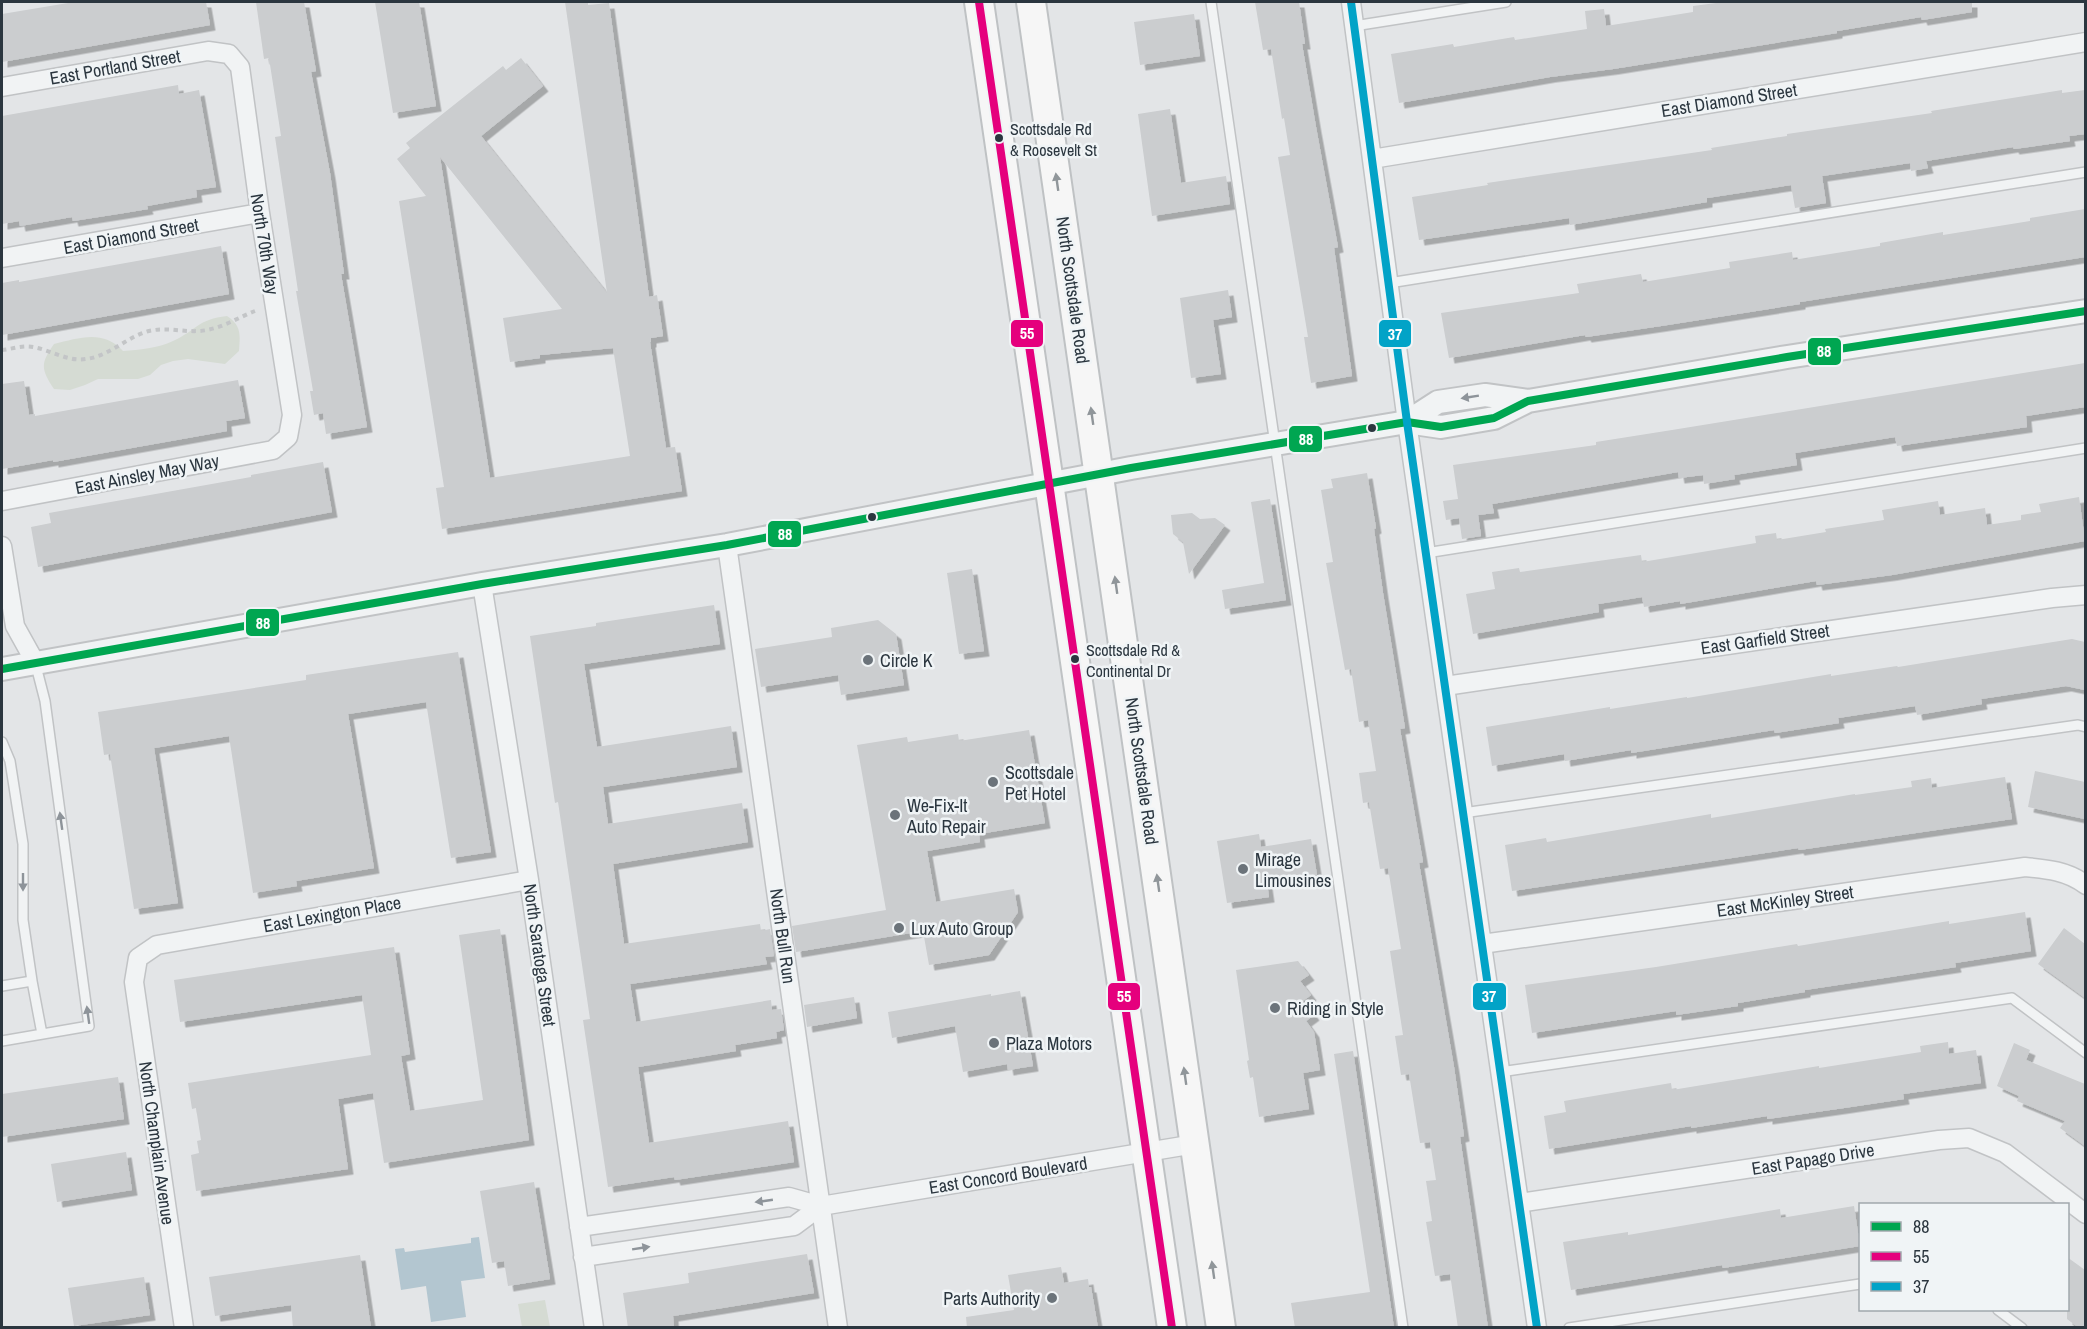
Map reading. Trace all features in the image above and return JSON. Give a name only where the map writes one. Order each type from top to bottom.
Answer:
[{"type":"main road","points":[[979,2],[1172,1328]]},
{"type":"main road","name":"North Scottsdale Road","points":[[1031,2],[1221,1328]]},
{"type":"street","points":[[1351,2],[1407,422],[1537,1328]]},
{"type":"street","name":"East Diamond Street","points":[[1372,159],[2085,42]]},
{"type":"street","name":"East Portland Street","points":[[2,87],[208,51],[230,54]]},
{"type":"street","name":"North 70th Way","points":[[230,54],[240,67],[292,415],[288,437]]},
{"type":"street","name":"East Diamond Street","points":[[2,258],[260,213]]},
{"type":"street","points":[[2,669],[482,584],[726,545],[1050,483],[1407,422],[1438,402],[1485,394],[1528,401],[1787,357],[2085,311]]},
{"type":"street","name":"East Ainsley May Way","points":[[2,501],[273,450],[288,437]]},
{"type":"street","name":"North Bull Run","points":[[726,545],[838,1328]]},
{"type":"street","points":[[2,554],[15,626],[35,662]]},
{"type":"street","name":"North Saratoga Street","points":[[482,584],[529,880],[594,1328]]},
{"type":"street","name":"East Garfield Street","points":[[1445,686],[2052,598],[2085,596]]},
{"type":"street","name":"East McKinley Street","points":[[1482,944],[2025,867],[2053,870],[2077,879],[2085,885]]},
{"type":"street","name":"East Lexington Place","points":[[138,958],[157,945],[529,880]]},
{"type":"street","name":"North Champlain Avenue","points":[[138,958],[134,982],[184,1328]]},
{"type":"street","name":"East Papago Drive","points":[[1519,1203],[1939,1140],[1969,1138],[2005,1153],[2085,1214]]},
{"type":"street","name":"East Concord Boulevard","points":[[579,1227],[789,1197],[821,1206],[1195,1144]]},
{"type":"street","name":"East Concord Boulevard","points":[[583,1257],[794,1226],[821,1206]]},
{"type":"lane","points":[[1211,2],[1403,1328]]},
{"type":"lane","points":[[1354,26],[1506,2]]},
{"type":"lane","points":[[1389,283],[2085,172]]},
{"type":"lane","points":[[1426,553],[2085,448]]},
{"type":"lane","points":[[2,1041],[89,1026],[45,701],[35,662]]},
{"type":"lane","points":[[1463,813],[2078,725],[2085,727]]},
{"type":"lane","points":[[2,742],[10,761],[23,844],[23,920],[42,1034]]},
{"type":"lane","points":[[2,986],[32,981]]},
{"type":"lane","points":[[1500,1072],[2012,998],[2085,1053]]},
{"type":"lane","points":[[1569,1328],[1859,1284]]},
{"type":"lane","points":[[1999,1311],[2022,1328]]},
{"type":"path","points":[[2,350],[25,346],[35,347],[72,359],[85,360],[97,357],[132,337],[150,331],[166,329],[200,331],[229,323],[258,310]]},
{"type":"shaded area","points":[[227,316],[238,327],[240,340],[239,351],[225,364],[188,359],[173,361],[161,365],[150,375],[138,379],[98,379],[70,390],[54,389],[45,371],[44,362],[54,344],[90,337],[107,340],[123,351],[148,348],[173,341],[203,322]]},
{"type":"shaded area","points":[[545,1300],[550,1327],[522,1327],[518,1304]]},
{"type":"water","points":[[479,1237],[485,1278],[461,1281],[466,1317],[431,1322],[426,1286],[401,1290],[395,1249],[404,1248],[405,1252],[471,1243],[471,1238]]},
{"type":"building","points":[[74,2],[206,2],[210,25],[2,62],[2,14]]},
{"type":"building","points":[[256,2],[304,2],[316,71],[311,72],[330,173],[344,274],[341,274],[367,427],[326,434],[323,413],[314,415],[310,391],[313,391],[296,291],[298,291],[275,137],[281,136],[269,58],[264,59]]},
{"type":"building","points":[[375,2],[419,2],[436,106],[393,113]]},
{"type":"building","points":[[565,2],[588,2],[588,5],[609,3],[649,297],[657,295],[663,336],[651,338],[650,342],[666,448],[675,447],[682,491],[442,529],[436,488],[444,487],[399,201],[426,196],[397,159],[410,148],[406,143],[503,66],[506,70],[521,58],[543,86],[481,136],[607,293]],"holes":[[[440,157],[562,309],[503,318],[510,362],[540,358],[540,355],[613,348],[630,456],[490,478]]]},
{"type":"building","points":[[1255,2],[1299,2],[1305,44],[1302,44],[1338,247],[1334,248],[1352,376],[1311,383],[1304,337],[1308,337],[1278,157],[1290,155],[1271,49],[1263,50]]},
{"type":"building","points":[[1724,2],[1972,2],[1972,12],[1922,20],[1921,17],[1837,31],[1837,33],[1550,77],[1399,103],[1391,54],[1453,44],[1454,47],[1514,37],[1515,40],[1587,29],[1585,11],[1604,9],[1606,26],[1693,12],[1693,6]]},
{"type":"building","points":[[1194,14],[1200,56],[1140,65],[1134,22]]},
{"type":"building","points":[[178,85],[179,94],[199,90],[216,187],[196,190],[197,197],[147,206],[148,209],[73,221],[72,217],[20,226],[19,221],[2,224],[2,116]]},
{"type":"building","points":[[2062,90],[2062,93],[2085,90],[2085,134],[2069,136],[2070,141],[2014,149],[2013,147],[1926,161],[1928,168],[1911,171],[1910,163],[1822,176],[1826,203],[1795,208],[1791,185],[1707,198],[1707,202],[1570,225],[1569,218],[1419,240],[1412,197],[1488,185],[1487,183],[1712,150],[1711,148],[1787,136],[1787,134],[1932,113],[1931,111]]},
{"type":"building","points":[[1170,109],[1181,183],[1226,176],[1230,204],[1152,216],[1138,114]]},
{"type":"building","points":[[2085,209],[2085,257],[1449,358],[1441,313],[1579,293],[1577,284],[1641,274],[1643,282],[1730,268],[1729,262],[1792,252],[1793,260],[1880,246],[1880,243],[1943,232],[1943,235],[2030,221],[2030,218]]},
{"type":"building","points":[[221,246],[229,294],[2,335],[2,283],[19,280],[19,282]]},
{"type":"building","points":[[1228,290],[1232,317],[1213,320],[1221,374],[1191,378],[1180,298]]},
{"type":"building","points":[[2085,363],[2085,407],[2026,416],[2027,427],[1897,446],[1895,437],[1795,453],[1797,465],[1734,475],[1735,479],[1704,484],[1703,475],[1679,478],[1678,472],[1492,504],[1494,513],[1478,515],[1481,536],[1462,539],[1459,518],[1446,520],[1443,501],[1458,499],[1453,465],[1596,445],[1596,442]]},
{"type":"building","points":[[238,380],[245,418],[226,421],[227,431],[2,469],[2,384],[24,381],[29,415],[35,414],[35,416]]},
{"type":"building","points":[[323,462],[332,512],[38,567],[31,527],[51,523],[49,513]]},
{"type":"building","points":[[1367,473],[1383,593],[1405,728],[1400,729],[1423,862],[1419,863],[1454,1067],[1464,1136],[1460,1137],[1488,1328],[1458,1328],[1450,1274],[1435,1276],[1426,1222],[1432,1221],[1426,1181],[1436,1180],[1430,1142],[1420,1143],[1409,1074],[1401,1075],[1395,1036],[1403,1035],[1390,951],[1401,949],[1388,868],[1380,869],[1369,802],[1363,803],[1359,773],[1376,771],[1368,720],[1359,722],[1351,669],[1345,670],[1326,563],[1333,562],[1321,490],[1333,488],[1331,479]]},
{"type":"building","points":[[2079,497],[2085,541],[1892,575],[1817,585],[1816,581],[1680,604],[1680,601],[1644,607],[1642,597],[1598,604],[1599,612],[1473,634],[1466,594],[1495,589],[1492,572],[1519,568],[1520,572],[1641,555],[1642,562],[1756,543],[1755,536],[1776,533],[1777,540],[1826,532],[1825,529],[1884,520],[1882,510],[1938,501],[1940,515],[1985,508],[1987,525],[2021,520],[2021,515],[2041,512],[2039,504]]},
{"type":"building","points":[[1270,499],[1286,600],[1225,609],[1222,590],[1264,583],[1251,502]]},
{"type":"building","points":[[1192,513],[1200,519],[1215,518],[1225,525],[1189,574],[1183,542],[1173,534],[1171,515]]},
{"type":"building","name":"Circle K","points":[[972,569],[984,651],[959,654],[947,573]]},
{"type":"building","points":[[714,605],[720,644],[584,664],[597,747],[731,726],[737,767],[603,787],[608,824],[742,803],[748,842],[613,864],[624,944],[760,924],[761,931],[770,929],[774,956],[765,957],[767,964],[630,984],[636,1022],[771,1000],[772,1010],[781,1009],[784,1030],[776,1032],[777,1038],[735,1045],[736,1051],[638,1067],[649,1143],[788,1121],[794,1162],[675,1180],[674,1177],[608,1187],[583,1020],[590,1019],[558,802],[555,803],[530,636],[596,626],[596,623]]},
{"type":"building","points":[[878,620],[896,634],[904,685],[841,695],[838,675],[761,687],[755,649],[832,637],[831,628]]},
{"type":"building","points":[[2072,639],[2085,642],[2085,690],[2066,686],[1981,699],[1982,704],[1917,715],[1915,706],[1838,718],[1839,723],[1775,733],[1774,730],[1565,761],[1564,754],[1492,766],[1486,727],[1610,707],[1610,709],[1687,698],[1831,674],[1831,676],[1898,667]]},
{"type":"building","points":[[458,652],[491,852],[451,858],[426,702],[348,714],[374,868],[296,881],[297,886],[253,893],[229,736],[154,748],[178,903],[134,909],[110,754],[104,755],[98,712],[306,680],[306,675]]},
{"type":"building","points":[[1029,730],[1045,823],[979,834],[980,842],[927,851],[936,902],[1014,889],[1018,912],[989,955],[929,965],[923,931],[796,952],[792,926],[886,910],[857,745],[907,737],[908,742],[958,734],[959,741]]},
{"type":"building","points":[[2035,771],[2085,782],[2085,819],[2028,807]]},
{"type":"building","points":[[2005,777],[2012,819],[1512,891],[1505,845],[1546,838],[1547,842],[1711,814],[1711,818],[1912,787],[1911,781],[1931,778],[1932,788]]},
{"type":"building","points":[[1259,834],[1261,847],[1311,839],[1317,875],[1267,883],[1269,897],[1227,903],[1217,841]]},
{"type":"building","points":[[2025,912],[2031,951],[1955,963],[1956,967],[1805,990],[1805,992],[1738,1003],[1738,1006],[1676,1015],[1676,1011],[1532,1033],[1525,985],[1797,944],[1798,946],[1949,921],[1949,924]]},
{"type":"building","points":[[2064,928],[2085,944],[2085,998],[2038,964]]},
{"type":"building","points":[[500,929],[529,1140],[384,1163],[373,1093],[338,1099],[348,1169],[196,1191],[191,1155],[199,1153],[197,1141],[201,1140],[196,1108],[192,1109],[188,1083],[371,1055],[362,995],[180,1022],[174,980],[394,947],[410,1054],[401,1056],[410,1111],[483,1100],[459,935]]},
{"type":"building","name":"Riding in Style","points":[[1298,961],[1309,975],[1300,981],[1311,995],[1303,1001],[1314,1015],[1306,1021],[1314,1032],[1320,1070],[1303,1073],[1309,1109],[1259,1117],[1253,1077],[1250,1078],[1247,1061],[1249,1060],[1236,970]]},
{"type":"building","name":"Plaza Motors","points":[[1020,991],[1033,1066],[1008,1070],[1007,1064],[963,1072],[955,1026],[892,1038],[888,1012]]},
{"type":"building","points":[[854,997],[857,1018],[807,1027],[804,1005]]},
{"type":"building","points":[[1948,1042],[1949,1054],[1976,1050],[1981,1083],[1903,1094],[1904,1099],[1767,1119],[1767,1116],[1691,1128],[1691,1126],[1549,1149],[1544,1116],[1566,1112],[1564,1101],[1671,1083],[1672,1090],[1819,1066],[1819,1068],[1921,1052],[1920,1046]]},
{"type":"building","points":[[2014,1043],[2030,1050],[2026,1060],[2085,1084],[2085,1146],[2060,1128],[2065,1121],[2017,1101],[2019,1096],[1997,1086]]},
{"type":"building","points":[[1353,1051],[1394,1328],[1295,1328],[1291,1303],[1370,1292],[1334,1054]]},
{"type":"building","points":[[118,1077],[124,1119],[2,1137],[2,1094]]},
{"type":"building","points":[[126,1152],[132,1190],[57,1202],[51,1164]]},
{"type":"building","points":[[534,1182],[550,1279],[508,1286],[504,1261],[492,1263],[480,1191]]},
{"type":"building","points":[[1854,1206],[1859,1246],[1723,1268],[1722,1265],[1571,1290],[1563,1242],[1628,1232],[1628,1235],[1780,1209],[1781,1218]]},
{"type":"building","points":[[807,1254],[814,1293],[673,1316],[674,1328],[628,1328],[623,1293],[689,1283],[688,1273]]},
{"type":"building","points":[[360,1255],[371,1328],[293,1328],[291,1305],[215,1316],[209,1277]]},
{"type":"building","points":[[2069,1258],[2085,1270],[2085,1328],[2079,1328],[2067,1319]]},
{"type":"building","name":"Parts Authority","points":[[1061,1267],[1064,1283],[1088,1279],[1098,1328],[967,1328],[966,1317],[1014,1310],[1008,1275]]},
{"type":"building","points":[[144,1277],[150,1315],[74,1326],[68,1288]]},
{"type":"transit line","name":"55","points":[[979,2],[1172,1328]]},
{"type":"transit line","name":"37","points":[[1351,2],[1407,422],[1537,1328]]},
{"type":"transit line","name":"88","points":[[2,669],[482,584],[727,545],[1131,468],[1407,422],[1441,427],[1494,418],[1528,401],[1787,357],[2086,311]]},
{"type":"place","name":"Scottsdale Rd & Roosevelt St","points":[[999,138]]},
{"type":"place","name":"Scottsdale Rd & Continental Dr","points":[[1075,659]]},
{"type":"place","name":"Circle K","points":[[868,660]]},
{"type":"place","name":"Scottsdale Pet Hotel","points":[[993,782]]},
{"type":"place","name":"We-Fix-It Auto Repair","points":[[895,815]]},
{"type":"place","name":"Mirage Limousines","points":[[1243,869]]},
{"type":"place","name":"Lux Auto Group","points":[[899,928]]},
{"type":"place","name":"Riding in Style","points":[[1275,1008]]},
{"type":"place","name":"Plaza Motors","points":[[994,1043]]},
{"type":"place","name":"Parts Authority","points":[[1052,1298]]}]
